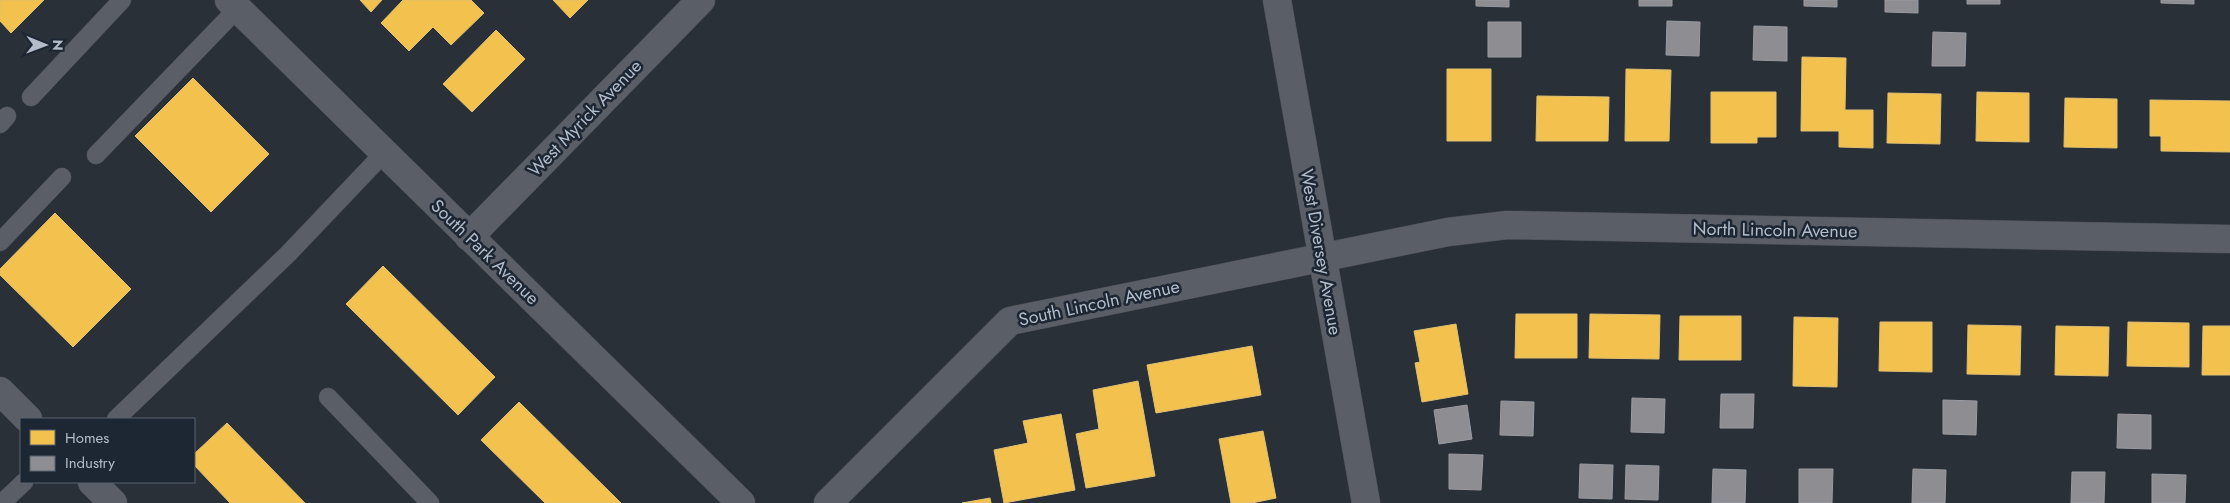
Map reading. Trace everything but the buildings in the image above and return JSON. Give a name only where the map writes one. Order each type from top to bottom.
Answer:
[{"type":"street","name":"West Myrick Avenue","points":[[469,237],[701,0]]},
{"type":"street","name":"West Diversey Avenue","points":[[1277,0],[1366,503]]},
{"type":"street","name":"South Park Avenue","points":[[233,4],[741,503]]},
{"type":"street","name":"North Lincoln Avenue","points":[[1322,258],[1448,232],[1507,225],[2230,239]]},
{"type":"street","name":"South Lincoln Avenue","points":[[828,503],[1010,321],[1322,258]]},
{"type":"street","points":[[0,391],[27,418]]},
{"type":"street","points":[[93,483],[113,503]]},
{"type":"lane","points":[[31,97],[122,0]]},
{"type":"lane","points":[[96,155],[233,4]]},
{"type":"lane","points":[[117,418],[288,254],[384,153]]},
{"type":"lane","points":[[0,242],[62,177]]},
{"type":"lane","points":[[328,397],[430,503]]},
{"type":"lane","points":[[2,503],[23,483]]}]
